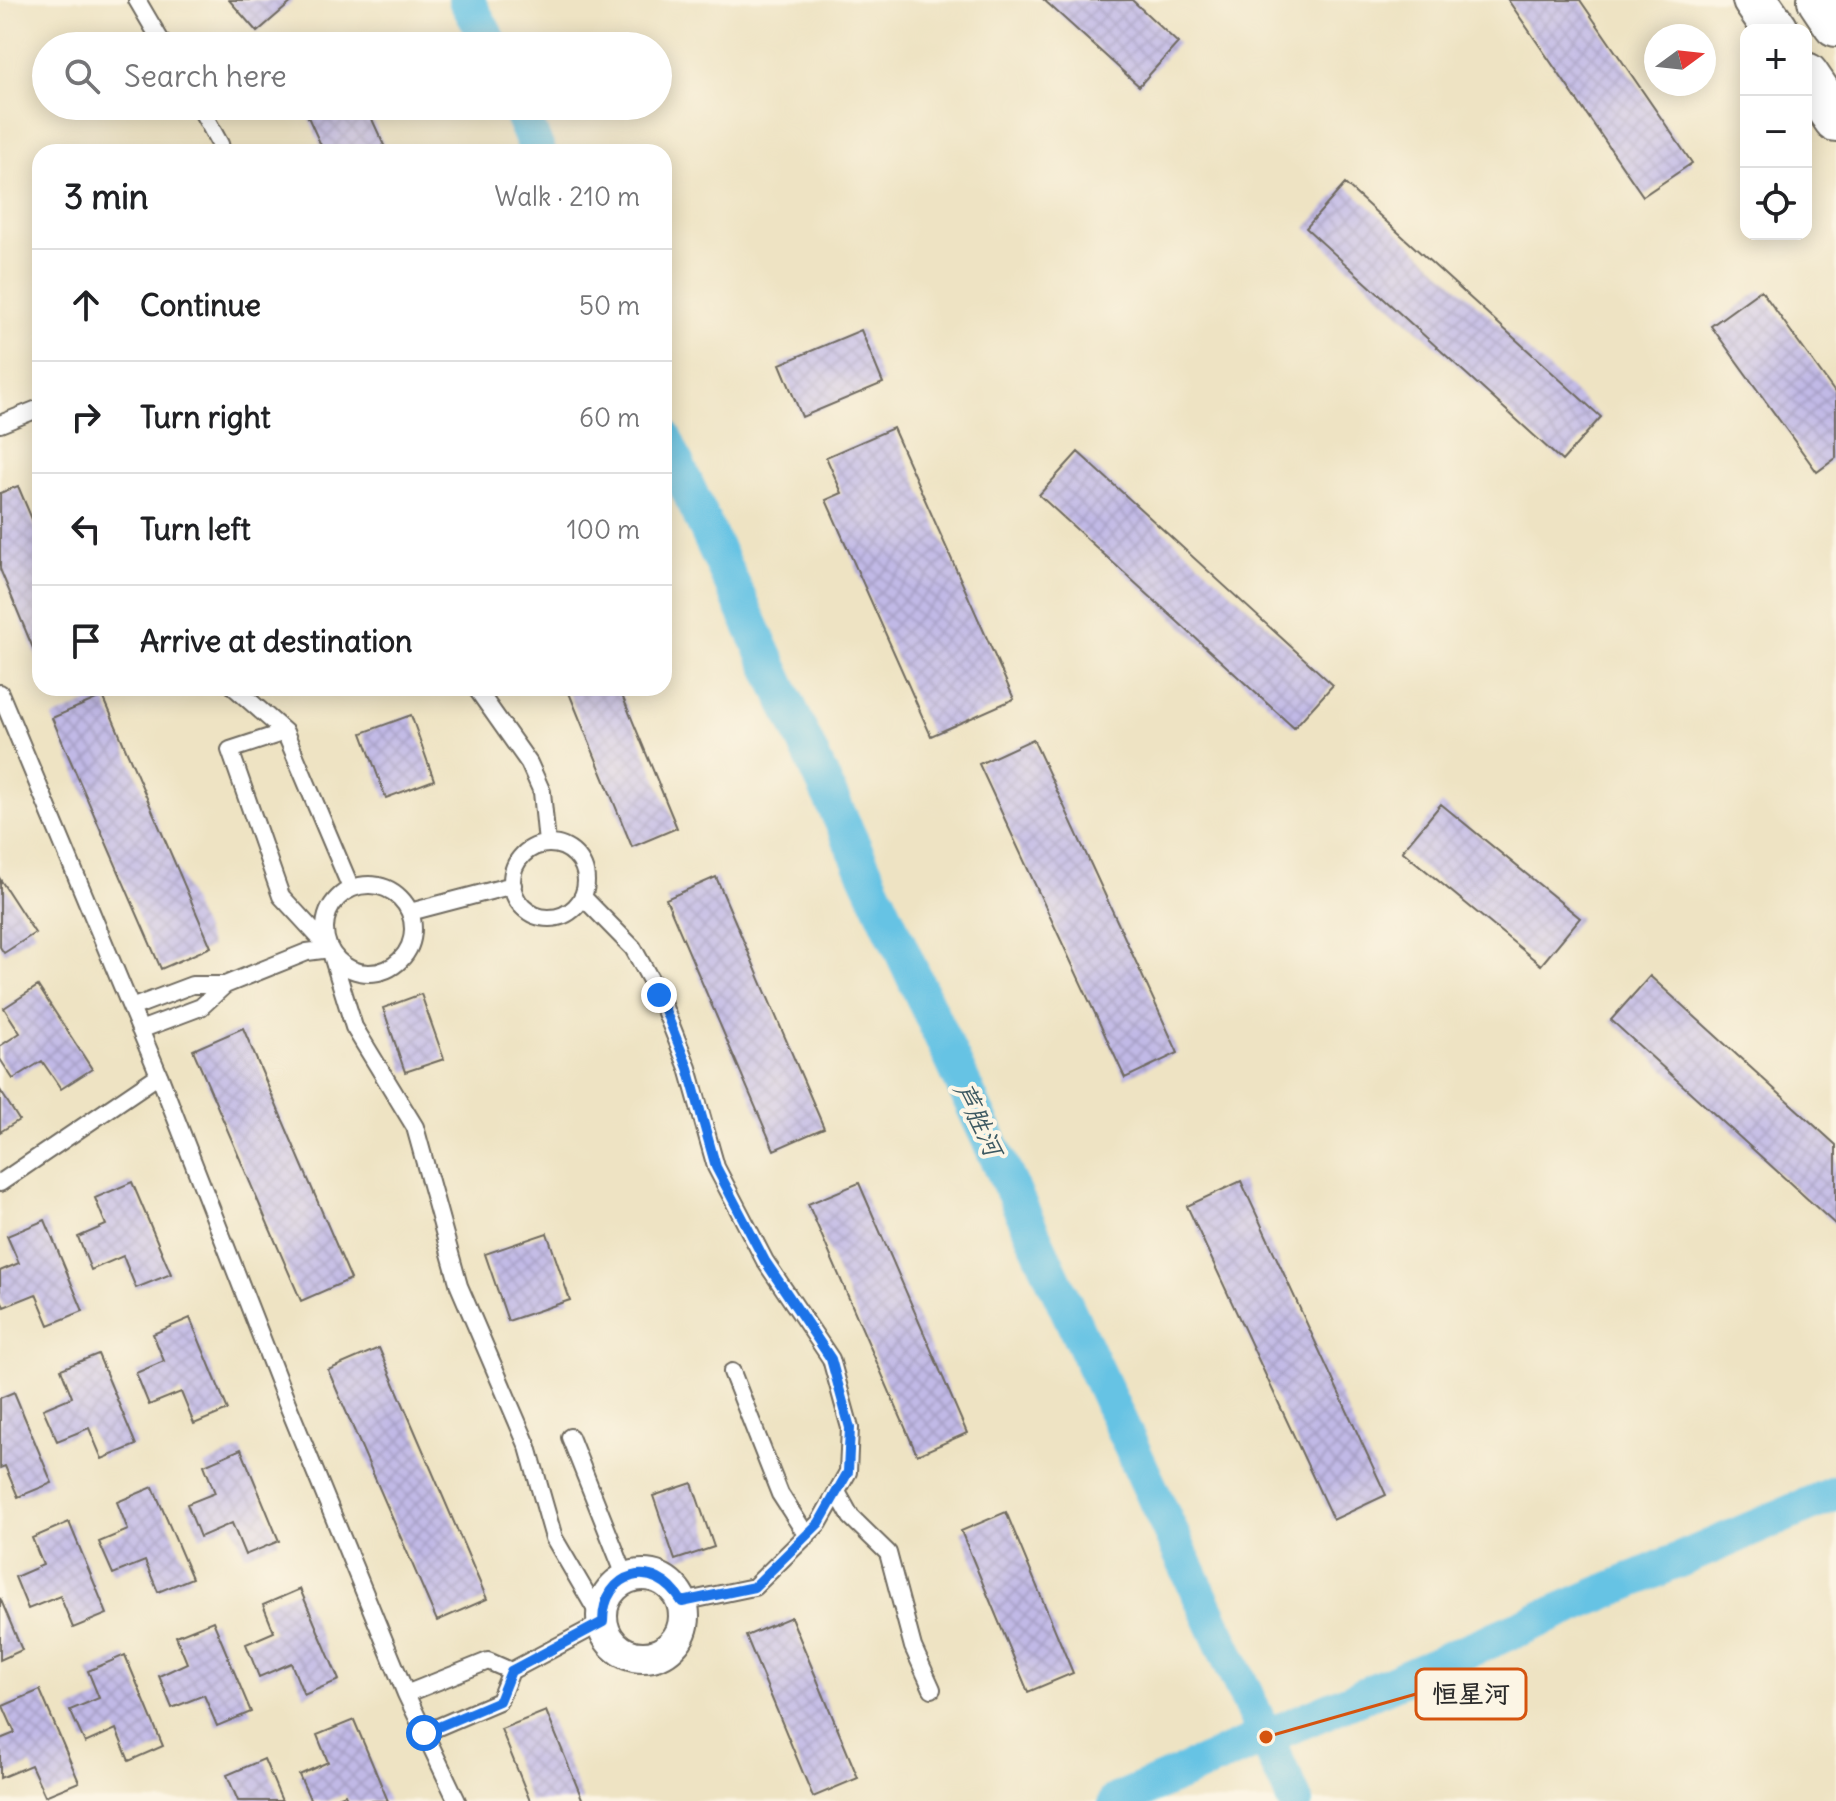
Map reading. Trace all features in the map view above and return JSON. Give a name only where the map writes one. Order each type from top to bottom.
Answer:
[{"type":"street","points":[[1755,0],[1772,24]]},
{"type":"street","points":[[1820,0],[1836,24]]},
{"type":"street","points":[[1812,84],[1836,119]]},
{"type":"street","points":[[653,1576],[665,1581],[682,1602],[682,1629],[676,1641],[654,1656],[627,1654],[615,1647],[607,1636],[603,1609],[607,1596],[626,1578],[653,1576]]},
{"type":"lane","points":[[137,0],[156,32]]},
{"type":"lane","points":[[207,120],[220,144]]},
{"type":"lane","points":[[0,424],[32,411]]},
{"type":"lane","points":[[0,693],[159,1075],[287,1403],[406,1694],[457,1801]]},
{"type":"lane","points":[[244,696],[285,732],[351,888]]},
{"type":"lane","points":[[482,696],[529,763],[542,792],[547,843]]},
{"type":"lane","points":[[285,732],[230,750],[281,896],[330,949],[339,961],[351,969],[366,973],[381,972],[394,966],[405,955],[413,927],[410,912],[392,891],[379,885],[351,888],[339,896],[330,908],[325,935],[330,949],[354,1027],[415,1127],[459,1286],[528,1447],[554,1538],[603,1622],[511,1671],[499,1701],[424,1733]]},
{"type":"lane","points":[[547,843],[571,850],[580,860],[587,885],[576,907],[555,918],[532,914],[516,897],[513,885],[513,873],[524,853],[547,843]]},
{"type":"lane","points":[[410,912],[513,885]]},
{"type":"lane","points":[[583,897],[633,948],[659,995],[688,1068],[716,1167],[765,1261],[831,1359],[850,1428],[848,1472],[819,1523],[807,1536],[754,1587],[682,1602]]},
{"type":"lane","points":[[140,1030],[201,1007],[225,985],[307,952],[330,949]]},
{"type":"lane","points":[[131,1008],[192,985],[225,985]]},
{"type":"lane","points":[[0,1183],[159,1075]]},
{"type":"lane","points":[[732,1372],[780,1494],[807,1536]]},
{"type":"lane","points":[[570,1437],[626,1578]]},
{"type":"lane","points":[[837,1492],[851,1517],[888,1553],[913,1647],[932,1689]]},
{"type":"lane","points":[[406,1694],[488,1661],[511,1671]]},
{"type":"building","points":[[229,0],[294,0],[257,32]]},
{"type":"building","points":[[1044,0],[1132,0],[1178,43],[1139,86]]},
{"type":"building","points":[[1508,0],[1580,0],[1692,163],[1643,196]]},
{"type":"building","points":[[309,120],[372,120],[383,144],[320,144]]},
{"type":"building","points":[[1345,184],[1601,417],[1562,461],[1306,228]]},
{"type":"building","points":[[1761,290],[1836,394],[1836,458],[1817,472],[1711,326]]},
{"type":"building","points":[[861,330],[883,383],[802,417],[780,364]]},
{"type":"building","points":[[893,428],[1014,699],[931,736],[826,500],[842,493],[826,457]]},
{"type":"building","points":[[1078,452],[1333,685],[1294,728],[1039,495]]},
{"type":"building","points":[[18,486],[32,519],[32,646],[0,569],[0,493]]},
{"type":"building","points":[[103,696],[211,947],[161,969],[52,718]]},
{"type":"building","points":[[570,696],[622,696],[677,828],[632,847]]},
{"type":"building","points":[[411,715],[434,780],[386,798],[362,733]]},
{"type":"building","points":[[1033,739],[1178,1053],[1125,1078],[979,764]]},
{"type":"building","points":[[1441,804],[1580,918],[1541,965],[1402,851]]},
{"type":"building","points":[[716,877],[824,1128],[774,1150],[666,899]]},
{"type":"building","points":[[0,879],[35,933],[4,953],[0,947]]},
{"type":"building","points":[[1650,976],[1836,1145],[1836,1225],[1611,1020]]},
{"type":"building","points":[[38,986],[92,1069],[61,1089],[42,1061],[13,1079],[0,1059],[0,1046],[20,1033],[4,1008]]},
{"type":"building","points":[[421,994],[444,1059],[405,1072],[383,1008]]},
{"type":"building","points":[[243,1028],[351,1279],[301,1301],[193,1050]]},
{"type":"building","points":[[0,1090],[19,1120],[0,1132]]},
{"type":"building","points":[[1241,1181],[1386,1495],[1333,1520],[1187,1206]]},
{"type":"building","points":[[132,1182],[171,1274],[136,1288],[123,1256],[91,1270],[78,1237],[106,1225],[95,1198]]},
{"type":"building","points":[[859,1183],[967,1433],[917,1455],[808,1204]]},
{"type":"building","points":[[45,1220],[83,1311],[49,1325],[36,1294],[4,1307],[0,1299],[0,1271],[19,1263],[7,1236]]},
{"type":"building","points":[[547,1233],[570,1300],[508,1321],[485,1254]]},
{"type":"building","points":[[190,1318],[228,1410],[194,1424],[181,1392],[149,1405],[136,1373],[164,1361],[153,1334]]},
{"type":"building","points":[[379,1348],[487,1599],[437,1621],[328,1370]]},
{"type":"building","points":[[98,1354],[136,1445],[102,1459],[89,1428],[57,1441],[43,1409],[72,1397],[61,1369]]},
{"type":"building","points":[[14,1392],[52,1483],[18,1497],[5,1466],[0,1468],[0,1398]]},
{"type":"building","points":[[241,1449],[279,1541],[245,1555],[232,1523],[200,1537],[187,1504],[215,1493],[204,1465]]},
{"type":"building","points":[[692,1483],[714,1547],[675,1560],[653,1496]]},
{"type":"building","points":[[153,1487],[192,1578],[158,1592],[145,1561],[113,1574],[99,1542],[128,1530],[117,1502]]},
{"type":"building","points":[[1006,1512],[1073,1673],[1028,1692],[961,1531]]},
{"type":"building","points":[[69,1522],[107,1614],[73,1628],[60,1596],[28,1609],[15,1577],[43,1565],[32,1538]]},
{"type":"building","points":[[300,1589],[339,1680],[304,1695],[291,1663],[259,1677],[246,1644],[274,1632],[263,1605]]},
{"type":"building","points":[[0,1598],[22,1650],[0,1660]]},
{"type":"building","points":[[791,1617],[858,1778],[813,1797],[746,1636]]},
{"type":"building","points":[[213,1621],[251,1712],[217,1726],[204,1695],[172,1708],[159,1676],[187,1663],[176,1636]]},
{"type":"building","points":[[125,1655],[163,1746],[129,1761],[116,1729],[85,1743],[70,1710],[99,1698],[88,1671]]},
{"type":"building","points":[[40,1690],[79,1782],[45,1796],[31,1765],[0,1778],[0,1739],[15,1733],[3,1706]]},
{"type":"building","points":[[546,1711],[583,1801],[530,1801],[501,1729]]},
{"type":"building","points":[[354,1720],[388,1801],[348,1801],[345,1794],[328,1801],[311,1801],[299,1775],[328,1762],[317,1735]]},
{"type":"building","points":[[264,1759],[282,1801],[238,1801],[227,1775]]},
{"type":"waterway","name":"芦胜河","points":[[466,0],[484,32]]},
{"type":"waterway","name":"芦胜河","points":[[524,120],[535,144]]},
{"type":"waterway","name":"芦胜河","points":[[672,454],[1295,1801]]},
{"type":"waterway","points":[[1116,1801],[1836,1493]]},
{"type":"place","name":"恒星河","points":[[1266,1737]]},
{"type":"route","points":[[424,1733],[499,1701],[511,1671],[603,1622],[607,1596],[626,1578],[653,1576],[665,1581],[682,1602],[754,1587],[819,1523],[848,1472],[850,1428],[831,1359],[765,1261],[716,1167],[688,1068],[659,995]]}]
